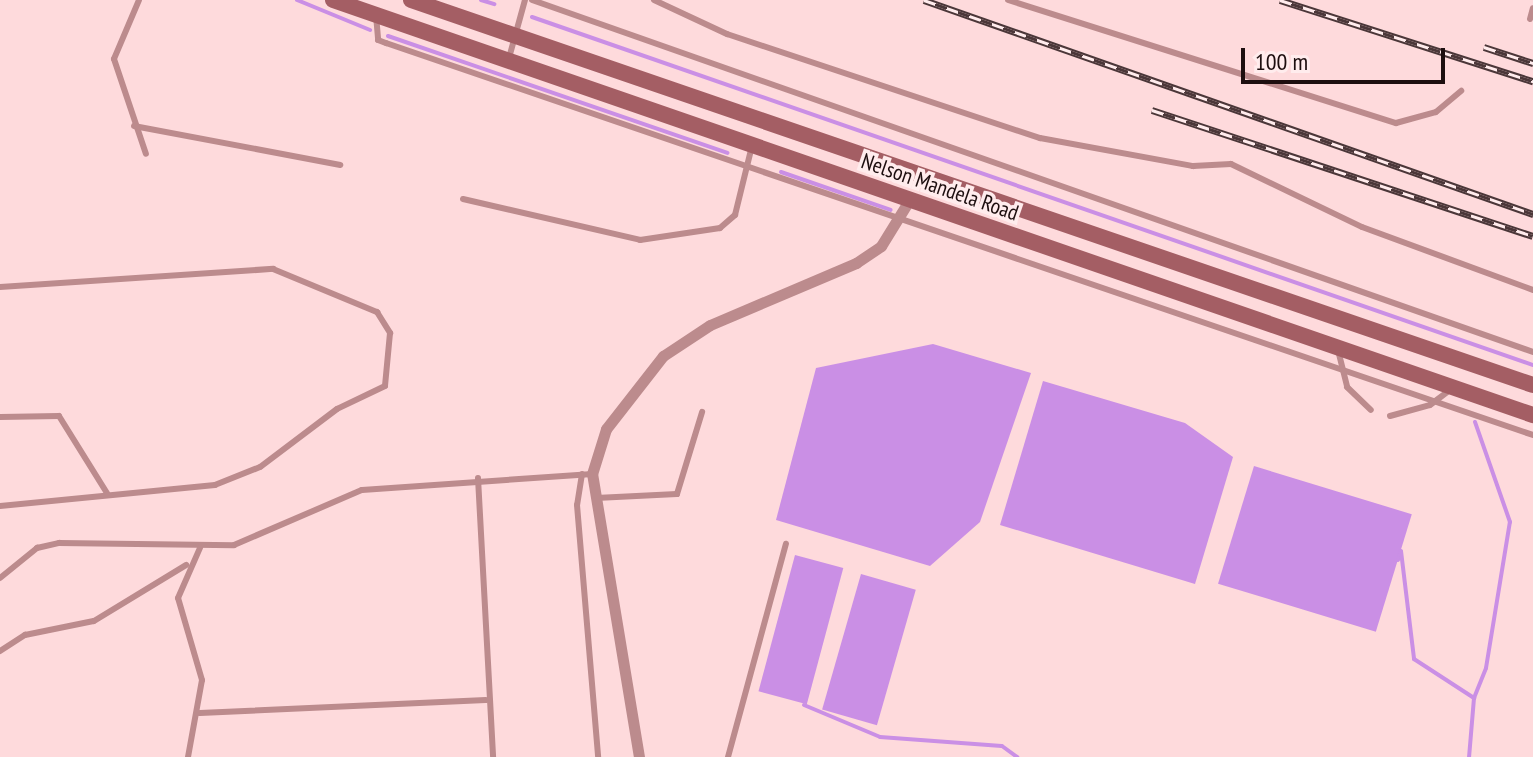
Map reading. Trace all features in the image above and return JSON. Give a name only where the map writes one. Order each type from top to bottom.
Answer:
[{"type":"main road","name":"Nelson Mandela Road","points":[[333,0],[1533,415]]},
{"type":"main road","name":"Nelson Mandela Road","points":[[411,0],[1533,385]]},
{"type":"street","points":[[639,757],[596,498],[587,474],[606,429],[663,356],[710,325],[856,263],[881,246],[900,220],[910,199]]},
{"type":"lane","points":[[139,0],[114,59],[134,126],[146,154]]},
{"type":"lane","points":[[508,63],[525,0]]},
{"type":"lane","points":[[532,0],[1533,352]]},
{"type":"lane","points":[[654,0],[727,34],[1040,138],[1193,166],[1231,164],[1362,227],[1533,290]]},
{"type":"lane","points":[[1008,0],[1396,123],[1436,112],[1461,91]]},
{"type":"lane","points":[[1530,19],[1533,8]]},
{"type":"lane","points":[[376,15],[378,40],[386,43],[1344,375],[1533,435]]},
{"type":"lane","points":[[134,126],[340,165]]},
{"type":"lane","points":[[463,199],[640,240],[720,228],[735,215],[752,146]]},
{"type":"lane","points":[[0,287],[273,269],[384,320],[390,333],[385,386],[337,409],[284,455],[215,485],[107,493],[0,506]]},
{"type":"lane","points":[[1337,347],[1344,375],[1371,410]]},
{"type":"lane","points":[[1390,416],[1433,403],[1453,387]]},
{"type":"lane","points":[[596,498],[677,494],[702,412]]},
{"type":"lane","points":[[0,417],[59,416],[107,493]]},
{"type":"lane","points":[[0,578],[27,554],[59,543],[200,548],[258,537],[362,490],[478,478],[587,474],[577,505],[598,757]]},
{"type":"lane","points":[[478,478],[486,700],[493,757]]},
{"type":"lane","points":[[728,757],[786,544]]},
{"type":"lane","points":[[0,651],[25,635],[94,621],[186,565],[200,548]]},
{"type":"lane","points":[[186,565],[178,598],[199,659],[200,713],[188,757]]},
{"type":"lane","points":[[200,713],[486,700]]},
{"type":"shaded area","points":[[933,344],[1031,373],[980,522],[930,566],[776,520],[816,368]]},
{"type":"shaded area","points":[[1043,381],[1185,423],[1233,457],[1195,584],[1000,525]]},
{"type":"shaded area","points":[[1254,466],[1412,514],[1376,632],[1218,584]]},
{"type":"shaded area","points":[[795,555],[843,568],[807,704],[759,691]]},
{"type":"shaded area","points":[[861,574],[916,590],[877,725],[822,710]]},
{"type":"waterway","points":[[297,0],[370,30]]},
{"type":"waterway","points":[[481,0],[494,4]]},
{"type":"waterway","points":[[532,17],[1533,365]]},
{"type":"waterway","points":[[388,36],[727,153]]},
{"type":"waterway","points":[[781,172],[891,210]]},
{"type":"waterway","points":[[1474,698],[1486,668],[1510,522],[1475,422]]},
{"type":"waterway","points":[[1398,560],[1401,551],[1414,659],[1474,698],[1469,757]]},
{"type":"waterway","points":[[804,705],[880,737],[1002,746],[1017,757]]},
{"type":"railway","points":[[924,0],[1533,214]]},
{"type":"railway","points":[[1280,0],[1533,81]]},
{"type":"railway","points":[[1484,47],[1533,63]]},
{"type":"railway","points":[[1152,110],[1533,236]]}]
